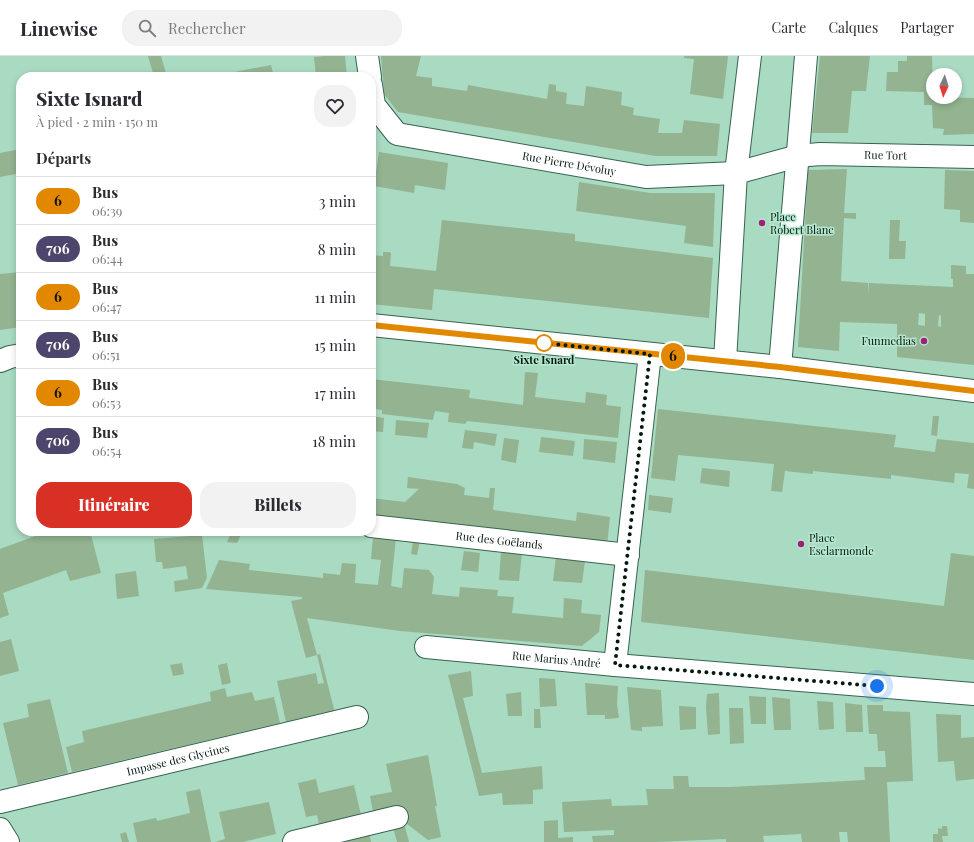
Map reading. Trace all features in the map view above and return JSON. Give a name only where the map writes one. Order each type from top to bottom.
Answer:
[{"type":"street","points":[[367,56],[369,72]]},
{"type":"street","points":[[725,361],[736,173],[750,56]]},
{"type":"street","points":[[780,367],[806,56]]},
{"type":"street","name":"Rue Pierre Dévoluy","points":[[376,108],[397,134],[646,177],[736,173],[798,156]]},
{"type":"street","name":"Rue Tort","points":[[798,156],[820,154],[974,157]]},
{"type":"street","points":[[376,326],[780,367],[974,391]]},
{"type":"street","points":[[615,665],[650,354]]},
{"type":"street","points":[[0,361],[10,356],[16,355]]},
{"type":"street","name":"Rue des Goëlands","points":[[376,527],[628,555]]},
{"type":"street","name":"Rue Marius André","points":[[426,647],[615,665],[974,694]]},
{"type":"street","name":"Impasse des Glycines","points":[[0,802],[357,717]]},
{"type":"street","points":[[294,842],[397,817]]},
{"type":"street","points":[[0,829],[8,842]]},
{"type":"building","points":[[148,56],[161,56],[166,72],[153,72]]},
{"type":"building","points":[[345,56],[347,72],[316,72],[314,57]]},
{"type":"building","points":[[381,56],[421,56],[416,76],[432,78],[432,86],[467,91],[468,85],[547,99],[549,84],[556,85],[556,91],[567,93],[566,104],[584,106],[586,86],[622,92],[621,105],[634,108],[633,115],[660,119],[658,133],[682,133],[684,120],[720,124],[717,156],[655,156],[398,112],[384,94]]},
{"type":"building","points":[[684,56],[728,56],[723,99],[690,94],[694,59],[684,58]]},
{"type":"building","points":[[820,56],[870,56],[866,91],[852,91],[848,133],[812,133]]},
{"type":"building","points":[[907,56],[932,56],[932,68],[926,68],[926,104],[962,104],[962,98],[974,98],[974,134],[943,135],[944,129],[933,128],[932,105],[924,105],[924,92],[886,91],[887,72],[898,72],[898,61],[907,61]]},
{"type":"building","points":[[271,65],[273,72],[234,72]]},
{"type":"building","points":[[16,150],[16,174],[0,177],[0,153]]},
{"type":"building","points":[[379,152],[448,163],[445,190],[415,185],[414,193],[376,186],[376,172]]},
{"type":"building","points":[[847,169],[844,213],[856,213],[856,219],[844,218],[841,281],[868,283],[868,294],[869,283],[953,287],[953,279],[951,279],[951,265],[966,266],[966,274],[974,274],[974,365],[897,357],[897,324],[840,322],[839,351],[798,347],[808,170]],"holes":[[[919,313],[925,314],[925,326],[918,325]],[[939,315],[941,316],[941,327],[938,326]]]},
{"type":"building","points":[[945,170],[974,171],[974,223],[960,222],[960,210],[944,209]]},
{"type":"building","points":[[579,182],[650,193],[715,193],[713,247],[684,243],[686,226],[576,211]]},
{"type":"building","points":[[442,220],[575,234],[575,241],[713,258],[709,318],[434,289],[432,310],[376,304],[376,255],[383,256],[383,252],[391,253],[390,266],[436,271]]},
{"type":"building","points":[[890,220],[900,220],[899,241],[906,241],[905,259],[889,259]]},
{"type":"building","points":[[16,272],[16,328],[0,330],[0,274]]},
{"type":"building","points":[[525,372],[538,373],[535,397],[585,403],[586,392],[607,395],[606,405],[621,407],[618,438],[467,421],[465,424],[448,422],[449,413],[435,411],[433,420],[382,414],[382,410],[376,409],[376,380],[470,390],[469,398],[523,405]]},
{"type":"building","points":[[658,409],[896,435],[894,447],[935,452],[937,439],[974,443],[974,489],[967,488],[969,474],[955,473],[954,483],[891,475],[891,479],[813,471],[813,474],[785,471],[782,492],[771,491],[774,464],[678,455],[675,481],[651,478]]},
{"type":"building","points":[[933,416],[939,416],[937,436],[931,435]]},
{"type":"building","points":[[376,417],[384,418],[383,432],[376,431]]},
{"type":"building","points":[[396,420],[429,423],[427,438],[395,435]]},
{"type":"building","points":[[465,430],[497,434],[495,446],[474,442],[473,449],[462,448]]},
{"type":"building","points":[[541,437],[575,441],[573,456],[539,452]]},
{"type":"building","points":[[504,438],[519,440],[516,463],[501,460]]},
{"type":"building","points":[[584,439],[617,442],[615,463],[583,459]]},
{"type":"building","points":[[702,468],[730,471],[729,487],[700,483]]},
{"type":"building","points":[[408,477],[457,484],[465,488],[464,495],[489,498],[490,488],[495,488],[493,510],[576,521],[577,512],[610,517],[607,546],[376,519],[376,499],[405,502],[419,489],[407,488]]},
{"type":"building","points":[[649,495],[673,498],[671,513],[648,510]]},
{"type":"building","points":[[35,536],[91,536],[101,573],[70,581],[66,570],[3,593],[9,615],[0,618],[0,549]]},
{"type":"building","points":[[202,536],[207,578],[202,588],[175,592],[174,581],[188,579],[186,566],[163,569],[162,562],[156,562],[154,539]]},
{"type":"building","points":[[230,536],[240,536],[237,543],[227,542]]},
{"type":"building","points":[[373,536],[396,538],[391,586],[402,588],[404,568],[429,570],[434,577],[432,594],[459,597],[460,587],[498,590],[497,596],[514,597],[512,613],[563,618],[564,598],[582,600],[581,613],[601,615],[599,632],[582,646],[400,631],[307,618],[317,655],[306,658],[291,601],[302,599],[302,597],[206,589],[219,560],[250,564],[249,570],[323,578],[323,573],[340,575],[342,563],[356,564],[355,583],[378,585],[381,560],[371,559]]},
{"type":"building","points":[[413,541],[420,541],[417,555],[411,554]]},
{"type":"building","points":[[464,551],[480,553],[478,572],[461,570]]},
{"type":"building","points":[[501,551],[522,553],[519,581],[499,580]]},
{"type":"building","points":[[951,553],[974,556],[974,660],[641,622],[645,570],[944,606]]},
{"type":"building","points":[[556,557],[585,561],[582,583],[553,581]]},
{"type":"building","points":[[136,571],[139,596],[117,599],[115,574]]},
{"type":"building","points":[[11,639],[19,671],[0,676],[0,642]]},
{"type":"building","points":[[320,654],[335,713],[327,716],[326,712],[286,722],[277,681],[316,673],[318,684],[324,683],[317,655]]},
{"type":"building","points":[[182,663],[184,674],[173,676],[170,665]]},
{"type":"building","points":[[227,663],[231,683],[222,685],[218,665]]},
{"type":"building","points":[[471,671],[473,696],[463,698],[482,773],[542,766],[543,789],[533,790],[533,804],[503,805],[502,793],[479,796],[448,675]]},
{"type":"building","points":[[539,678],[555,679],[557,706],[540,707]]},
{"type":"building","points":[[585,683],[618,686],[617,704],[619,718],[605,719],[605,715],[587,715]]},
{"type":"building","points":[[627,687],[661,690],[663,726],[642,727],[642,731],[631,730]]},
{"type":"building","points":[[225,688],[227,697],[252,692],[255,701],[274,697],[280,723],[72,772],[66,747],[84,742],[82,731],[211,701],[210,692]]},
{"type":"building","points":[[521,692],[522,716],[508,716],[506,694]]},
{"type":"building","points":[[719,693],[720,734],[708,735],[706,707],[707,694]]},
{"type":"building","points":[[749,696],[766,697],[766,724],[751,724]]},
{"type":"building","points":[[772,697],[790,699],[791,730],[774,730]]},
{"type":"building","points":[[50,699],[68,773],[18,785],[3,723],[29,717],[27,704]]},
{"type":"building","points":[[817,701],[833,702],[834,729],[819,730]]},
{"type":"building","points":[[845,703],[862,705],[863,732],[846,732]]},
{"type":"building","points":[[867,705],[883,705],[883,711],[910,712],[913,781],[887,782],[890,842],[848,842],[847,832],[839,832],[840,842],[802,842],[801,834],[763,836],[764,842],[726,842],[726,839],[656,842],[593,842],[592,836],[614,835],[614,830],[564,832],[562,802],[611,799],[612,806],[648,805],[646,789],[674,789],[673,776],[688,776],[689,787],[731,787],[865,780],[864,767],[886,767],[885,751],[878,751],[877,734],[869,734]]},
{"type":"building","points":[[679,706],[696,707],[696,729],[680,730]]},
{"type":"building","points":[[729,708],[743,708],[744,743],[730,744]]},
{"type":"building","points":[[534,709],[540,709],[541,728],[534,728]]},
{"type":"building","points":[[936,714],[961,715],[961,738],[974,737],[974,779],[956,781],[954,761],[938,762]]},
{"type":"building","points":[[428,755],[441,837],[428,840],[407,824],[405,810],[373,812],[370,796],[392,792],[386,764]]},
{"type":"building","points":[[316,779],[319,793],[354,785],[361,815],[319,824],[317,815],[306,817],[298,783]]},
{"type":"building","points":[[200,789],[211,842],[137,842],[133,823],[156,818],[157,821],[190,813],[186,792]]},
{"type":"building","points":[[269,802],[276,834],[243,842],[215,842],[225,839],[219,812]]},
{"type":"building","points":[[558,820],[558,838],[573,837],[573,842],[544,842],[544,821]]},
{"type":"building","points":[[942,826],[947,826],[948,836],[942,836],[943,842],[933,842],[933,834],[938,834],[938,828],[942,829]]},
{"type":"building","points":[[393,827],[405,827],[409,842],[397,842]]},
{"type":"building","points":[[368,828],[371,842],[346,842],[344,834]]},
{"type":"building","points":[[126,832],[129,842],[122,842],[120,834]]},
{"type":"bus line","name":"6","points":[[376,326],[780,367],[974,391]]},
{"type":"place","name":"Place Robert Blanc","points":[[762,223]]},
{"type":"place","name":"Funmedias","points":[[924,341]]},
{"type":"place","name":"Sixte Isnard","points":[[544,343]]},
{"type":"place","name":"Place Esclarmonde","points":[[801,544]]},
{"type":"route","points":[[544,343],[650,354],[615,665],[877,686]]}]
